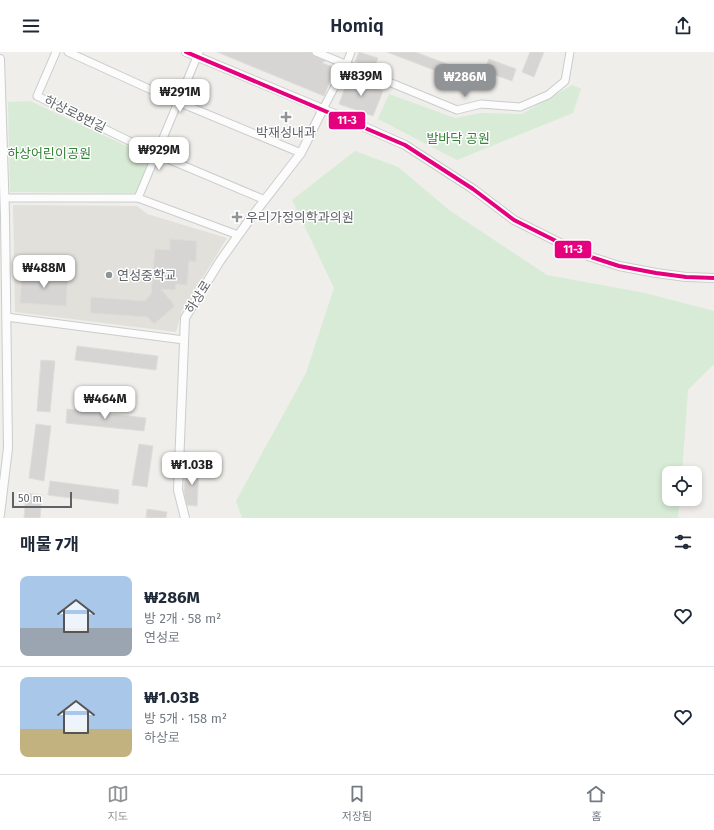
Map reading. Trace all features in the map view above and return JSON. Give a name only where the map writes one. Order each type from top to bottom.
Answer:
[{"type":"street","name":"하상로8번길","points":[[56,52],[38,96],[156,154],[265,200]]},
{"type":"street","points":[[68,52],[178,102],[301,153]]},
{"type":"street","points":[[186,52],[198,54],[405,145],[473,189],[514,220],[582,254],[619,266],[656,273],[686,278],[714,278]]},
{"type":"street","points":[[316,52],[457,110],[481,104],[520,107],[548,95],[565,80],[570,52]]},
{"type":"street","points":[[322,109],[346,65],[351,52]]},
{"type":"street","points":[[138,198],[198,54]]},
{"type":"street","points":[[0,59],[5,198],[8,448],[0,515]]},
{"type":"street","name":"하상로","points":[[185,518],[178,490],[185,318],[238,235],[301,153],[322,109]]},
{"type":"street","points":[[5,198],[138,198],[238,235]]},
{"type":"street","points":[[6,317],[184,340]]},
{"type":"shaded area","name":"연성중학교","points":[[13,205],[137,206],[147,214],[227,238],[182,311],[176,332],[15,312]]},
{"type":"green space","name":"발바닥 공원","points":[[572,85],[581,89],[573,113],[457,160],[378,119],[389,94],[455,118],[481,113],[522,114]]},
{"type":"green space","name":"하상어린이공원","points":[[30,101],[150,157],[136,193],[10,192],[8,102]]},
{"type":"green space","points":[[355,151],[398,167],[449,210],[547,275],[645,293],[714,311],[714,364],[688,390],[683,466],[662,466],[662,506],[679,506],[678,518],[242,518],[236,501],[306,373],[334,288],[292,200]]},
{"type":"building","points":[[217,52],[311,52],[314,56],[325,61],[322,63],[335,68],[324,96]]},
{"type":"building","points":[[359,52],[378,58],[374,69],[355,62]]},
{"type":"building","points":[[387,52],[415,52],[482,77],[478,87]]},
{"type":"building","points":[[530,52],[544,52],[534,77],[522,72]]},
{"type":"building","points":[[489,59],[516,69],[512,81],[484,71]]},
{"type":"building","points":[[349,77],[383,91],[373,116],[339,104]]},
{"type":"building","name":"연성중학교","points":[[170,239],[197,241],[196,262],[189,261],[187,285],[176,284],[175,290],[161,289],[175,306],[154,324],[147,317],[90,313],[91,297],[145,301],[151,294],[155,249],[170,250]]},
{"type":"building","points":[[22,272],[68,274],[66,306],[20,303]]},
{"type":"building","points":[[77,346],[158,356],[156,370],[75,360]]},
{"type":"building","points":[[41,360],[55,361],[50,412],[37,411]]},
{"type":"building","points":[[67,409],[146,418],[144,431],[66,423]]},
{"type":"building","points":[[36,424],[51,426],[44,481],[29,478]]},
{"type":"building","points":[[139,444],[153,446],[147,487],[132,485]]},
{"type":"building","points":[[186,467],[199,468],[197,506],[187,505],[184,492]]},
{"type":"building","points":[[50,481],[119,490],[118,504],[48,495]]},
{"type":"building","points":[[26,493],[42,495],[40,518],[24,518]]},
{"type":"building","points":[[147,509],[167,512],[166,518],[146,518]]},
{"type":"transit line","name":"11-3","points":[[186,52],[405,145],[473,189],[514,220],[582,254],[619,266],[656,273],[686,277],[714,278]]},
{"type":"place","name":"박재성내과","points":[[286,117]]},
{"type":"place","name":"우리가정의학과의원","points":[[237,217]]},
{"type":"place","name":"연성중학교","points":[[109,275]]}]
